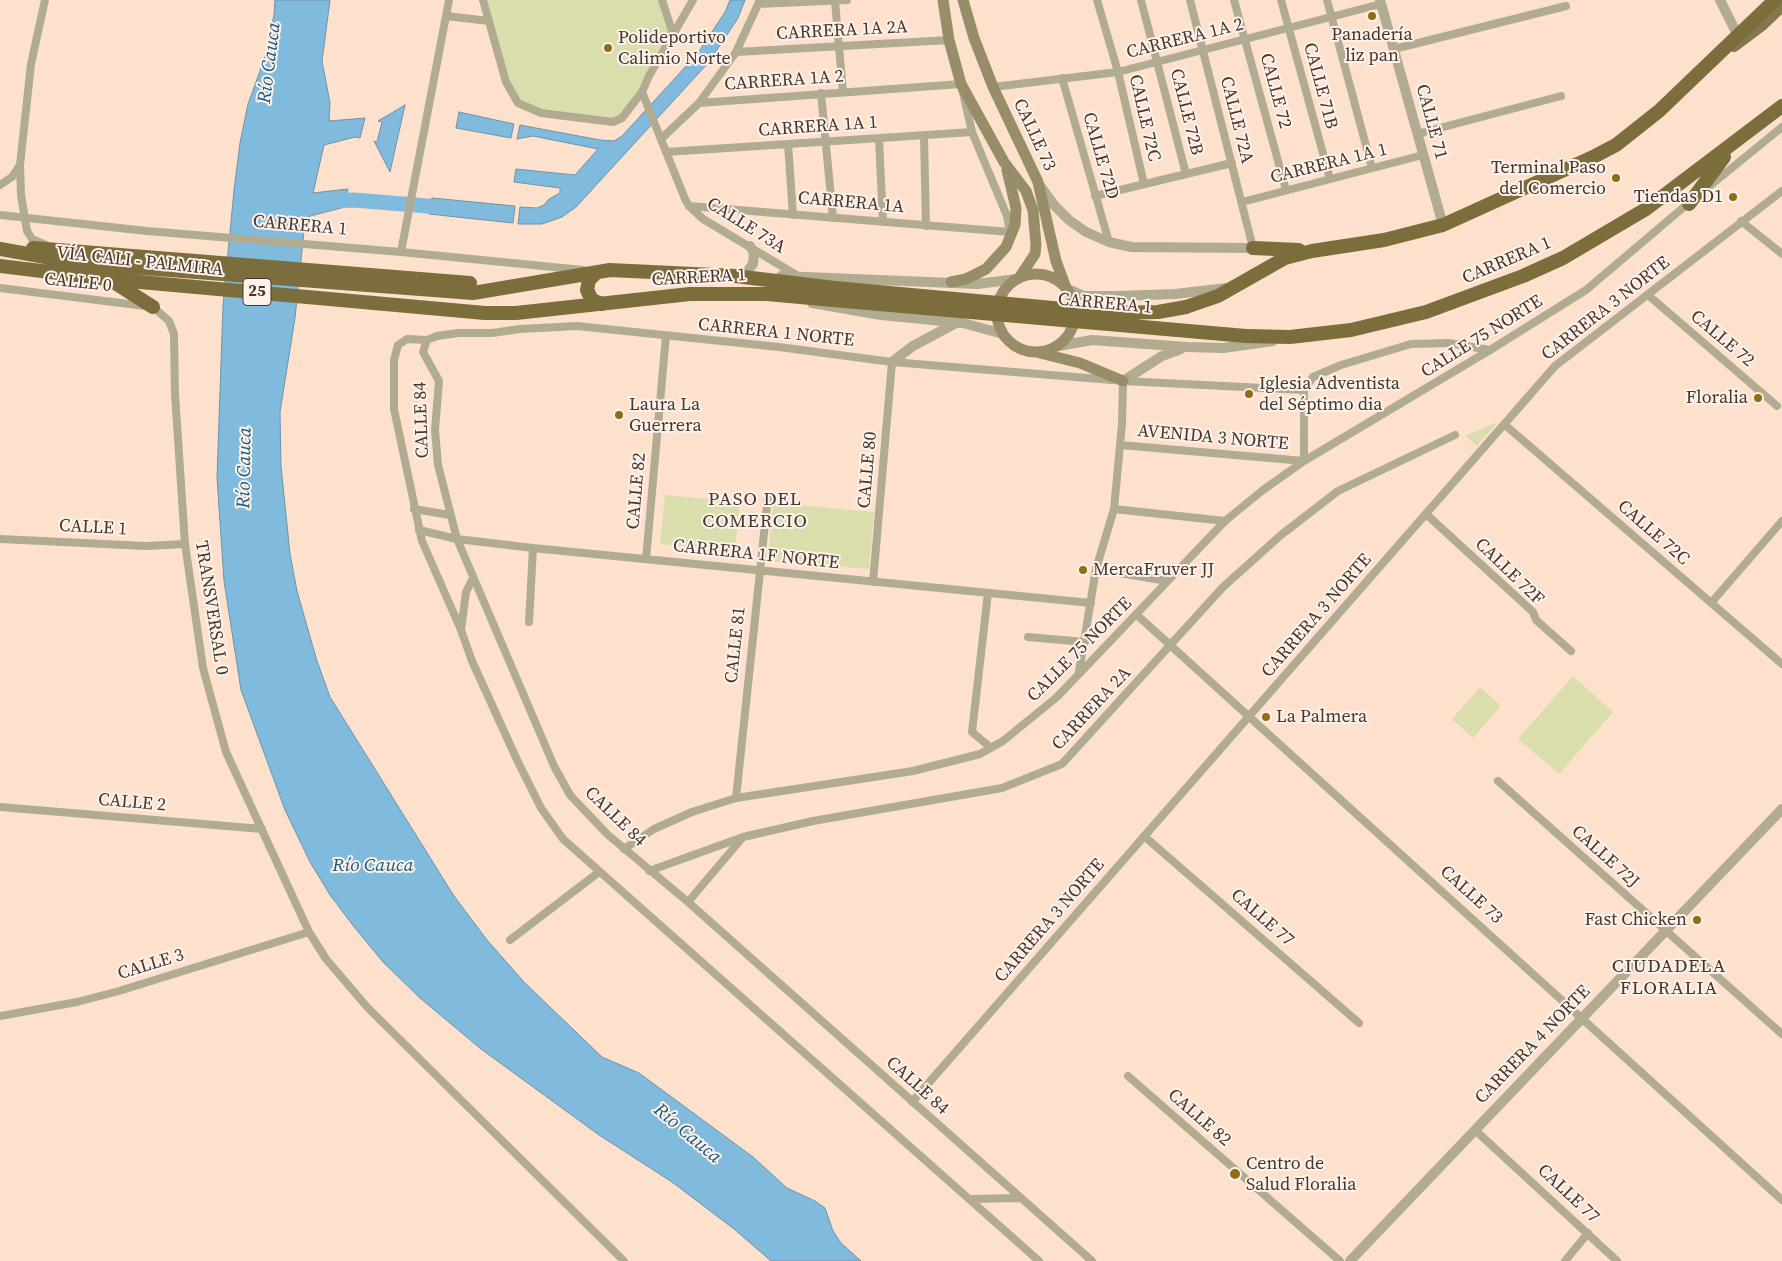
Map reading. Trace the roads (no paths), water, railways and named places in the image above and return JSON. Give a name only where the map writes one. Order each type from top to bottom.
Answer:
[{"type":"highway","points":[[1709,65],[1775,0]]},
{"type":"highway","name":"CARRERA 1","points":[[367,302],[485,313],[516,313],[690,294],[834,294],[1107,313],[1158,312],[1186,307],[1208,300],[1286,258],[1312,251],[1384,240],[1443,225],[1616,145],[1659,111],[1709,65]]},
{"type":"highway","name":"CARRERA 1","points":[[365,280],[472,293],[597,272],[646,271],[735,276],[834,294],[1246,336],[1290,337],[1351,330],[1426,312],[1523,276],[1563,258],[1646,209],[1782,106]]},
{"type":"highway","points":[[1689,204],[1738,138]]},
{"type":"highway","name":"25","points":[[0,247],[53,248],[147,269]]},
{"type":"highway","name":"VÍA CALI - PALMIRA","points":[[0,247],[78,263],[147,269],[365,280]]},
{"type":"highway","points":[[1253,248],[1312,251]]},
{"type":"highway","name":"VÍA CALI - PALMIRA","points":[[0,266],[107,278],[147,269],[367,302]]},
{"type":"highway","points":[[597,272],[589,280],[587,290],[592,300],[602,304]]},
{"type":"highway","points":[[107,278],[153,307]]},
{"type":"main road","name":"CALLE 73","points":[[943,0],[949,40],[961,84],[1004,162],[1026,190],[1035,219],[1035,254],[1018,278]]},
{"type":"main road","name":"CALLE 73","points":[[963,0],[974,38],[993,87],[1038,182],[1056,262],[1067,288]]},
{"type":"main road","name":"CARRERA 1","points":[[1709,65],[1762,25],[1782,6]]},
{"type":"main road","points":[[951,282],[973,276],[992,264],[1006,248],[1010,232],[1015,225],[1016,199],[1004,162]]},
{"type":"main road","points":[[1036,352],[1058,346],[1068,337],[1075,322],[1075,305],[1067,288],[1056,279],[1043,274],[1032,274],[1018,278],[1006,288],[998,304],[998,320],[1003,334],[1017,347],[1036,352],[1080,363],[1123,381]]},
{"type":"street","points":[[45,0],[31,64],[20,165],[27,232],[32,239],[53,248]]},
{"type":"street","points":[[402,252],[449,0]]},
{"type":"street","points":[[483,0],[506,82],[518,103],[541,113],[617,120],[622,118],[642,92],[648,76],[692,0]]},
{"type":"street","points":[[662,0],[673,34]]},
{"type":"street","points":[[661,140],[699,103],[736,52],[759,2],[847,0]]},
{"type":"street","name":"CALLE 72C","points":[[1098,0],[1118,72],[1144,184]]},
{"type":"street","name":"CALLE 72B","points":[[1141,0],[1186,174]]},
{"type":"street","name":"CALLE 72A","points":[[1190,0],[1253,248]]},
{"type":"street","name":"CALLE 72","points":[[1234,0],[1286,190]]},
{"type":"street","name":"CALLE 71B","points":[[1281,0],[1330,179]]},
{"type":"street","points":[[1326,0],[1372,168]]},
{"type":"street","points":[[1720,0],[1738,36]]},
{"type":"street","points":[[835,1],[843,92]]},
{"type":"street","name":"CARRERA 1A 2","points":[[993,87],[1118,72],[1331,17],[1381,2]]},
{"type":"street","name":"CALLE 71","points":[[1381,2],[1443,225]]},
{"type":"street","points":[[1394,48],[1566,6]]},
{"type":"street","points":[[446,16],[489,21]]},
{"type":"street","name":"CARRERA 1A 2A","points":[[736,52],[949,40]]},
{"type":"street","name":"CALLE 72D","points":[[1062,78],[1109,242]]},
{"type":"street","points":[[961,84],[972,132],[1007,216],[1010,232]]},
{"type":"street","name":"CARRERA 1A 2","points":[[699,103],[961,84]]},
{"type":"street","name":"CALLE 73A","points":[[642,92],[684,199],[703,219],[798,276]]},
{"type":"street","points":[[821,93],[833,218]]},
{"type":"street","points":[[1417,134],[1561,96]]},
{"type":"street","name":"CALLE 75 NORTE","points":[[624,849],[654,829],[692,812],[736,798],[913,770],[980,754],[991,748],[1024,726],[1057,697],[1225,521],[1262,490],[1304,461],[1490,350],[1586,290],[1782,127]]},
{"type":"street","name":"CARRERA 1A 1","points":[[666,152],[972,132]]},
{"type":"street","points":[[924,136],[926,226]]},
{"type":"street","points":[[879,138],[883,222]]},
{"type":"street","points":[[788,144],[792,215]]},
{"type":"street","name":"CARRERA 1A 1","points":[[1242,202],[1423,155]]},
{"type":"street","points":[[1095,196],[1232,163]]},
{"type":"street","points":[[0,185],[12,177],[20,165]]},
{"type":"street","points":[[1038,182],[1054,205],[1069,220],[1086,232],[1109,242],[1131,247],[1253,248]]},
{"type":"street","name":"CARRERA 3 NORTE","points":[[912,1102],[1555,366],[1782,191]]},
{"type":"street","name":"CARRERA 1A","points":[[690,206],[1010,232]]},
{"type":"street","name":"CARRERA 1","points":[[0,215],[147,231],[367,251],[402,252],[597,272]]},
{"type":"street","points":[[1741,221],[1782,254]]},
{"type":"street","points":[[735,276],[746,273],[753,264],[754,253],[750,246]]},
{"type":"street","points":[[735,276],[798,276],[986,284],[1018,278]]},
{"type":"street","name":"CALLE 0","points":[[0,288],[153,307]]},
{"type":"street","points":[[1067,288],[1084,296],[1118,296],[1184,293],[1233,288]]},
{"type":"street","points":[[766,294],[850,311],[957,323],[1003,334]]},
{"type":"street","name":"CALLE 72","points":[[1648,295],[1777,406]]},
{"type":"street","name":"TRANSVERSAL 0","points":[[153,307],[165,317],[174,334],[175,394],[185,544],[202,668],[226,752],[309,932],[326,959],[368,1008],[624,1261]]},
{"type":"street","points":[[892,362],[922,341],[957,323]]},
{"type":"street","name":"CARRERA 1 NORTE","points":[[427,340],[437,336],[458,333],[492,333],[559,326],[779,347],[892,362],[1123,381],[1304,390]]},
{"type":"street","name":"CALLE 82","points":[[646,559],[666,336]]},
{"type":"street","points":[[1058,346],[1092,340],[1187,347],[1242,346],[1290,337]]},
{"type":"street","name":"CALLE 84","points":[[1039,1261],[946,1176],[599,872],[563,839],[541,808],[472,661],[461,630],[437,579],[419,530],[394,409],[394,360],[402,341],[407,339],[427,340],[423,352],[439,381],[435,430],[438,464],[457,539],[554,766],[566,788],[590,817],[624,849],[688,902],[1092,1261]]},
{"type":"street","points":[[1304,461],[1304,390],[1313,377],[1341,365],[1411,344],[1449,343],[1490,350]]},
{"type":"street","points":[[1080,672],[1096,570],[1114,509],[1123,381],[1162,356],[1187,347]]},
{"type":"street","name":"CALLE 80","points":[[873,582],[892,362]]},
{"type":"street","name":"CALLE 72C","points":[[1504,424],[1782,664]]},
{"type":"street","name":"CARRERA 2A","points":[[650,871],[743,837],[813,822],[1002,788],[1062,764],[1216,594],[1281,535],[1338,491],[1455,435]]},
{"type":"street","name":"AVENIDA 3 NORTE","points":[[1120,445],[1304,461]]},
{"type":"street","name":"CALLE 81","points":[[736,798],[768,496]]},
{"type":"street","points":[[414,509],[450,515]]},
{"type":"street","points":[[1114,509],[1225,521]]},
{"type":"street","name":"CALLE 72F","points":[[1426,514],[1533,612],[1536,620],[1571,650]]},
{"type":"street","points":[[1711,603],[1782,521]]},
{"type":"street","name":"CARRERA 1F NORTE","points":[[419,530],[457,539],[533,548],[1092,603]]},
{"type":"street","name":"CALLE 1","points":[[0,539],[146,546],[185,544]]},
{"type":"street","points":[[529,622],[533,548]]},
{"type":"street","points":[[1096,570],[1167,581]]},
{"type":"street","points":[[461,630],[466,592],[473,578]]},
{"type":"street","points":[[988,593],[972,732],[991,748]]},
{"type":"street","name":"CALLE 73","points":[[1137,615],[1782,1200]]},
{"type":"street","points":[[1028,637],[1085,642]]},
{"type":"street","name":"CALLE 72J","points":[[1498,781],[1779,1034],[1782,1034]]},
{"type":"street","name":"CALLE 2","points":[[0,807],[262,829]]},
{"type":"street","name":"CARRERA 4 NORTE","points":[[1350,1261],[1782,809]]},
{"type":"street","name":"CALLE 77","points":[[1144,836],[1359,1023]]},
{"type":"street","points":[[688,902],[743,837]]},
{"type":"street","points":[[510,940],[599,872]]},
{"type":"street","name":"CALLE 3","points":[[0,1016],[77,1002],[119,991],[309,932]]},
{"type":"street","name":"CALLE 82","points":[[1128,1076],[1340,1261]]},
{"type":"street","name":"CALLE 77","points":[[1475,1130],[1617,1261]]},
{"type":"street","points":[[969,1199],[1021,1198]]},
{"type":"street","points":[[1565,1261],[1588,1233]]},
{"type":"water","name":"Río Cauca","points":[[275,0],[330,0],[322,61],[330,103],[329,121],[365,118],[360,138],[355,137],[324,145],[313,193],[348,189],[345,207],[310,216],[304,231],[295,318],[280,412],[281,466],[290,554],[297,591],[317,661],[330,697],[454,896],[487,940],[524,982],[602,1057],[639,1073],[753,1157],[787,1188],[815,1201],[825,1208],[833,1231],[841,1243],[861,1261],[771,1261],[734,1229],[672,1182],[599,1135],[481,1049],[420,998],[383,962],[355,928],[330,895],[310,862],[285,810],[241,690],[224,581],[217,478],[223,305],[234,190],[240,143],[248,104],[265,57],[274,15]]},
{"type":"water","points":[[730,0],[745,0],[738,18],[709,62],[576,207],[562,217],[542,224],[518,224],[520,207],[537,208],[544,205],[549,199],[560,193],[560,188],[514,182],[516,169],[575,175],[598,149],[533,136],[517,139],[520,125],[614,141],[622,136],[698,53],[725,12]]},
{"type":"water","points":[[405,105],[390,172],[374,141],[377,142],[382,122],[378,121]]},
{"type":"water","points":[[459,112],[514,124],[511,138],[456,128]]},
{"type":"water","points":[[432,198],[515,206],[513,223],[429,214]]},
{"type":"waterway","points":[[326,201],[354,200],[451,208]]},
{"type":"place","name":"Panadería liz pan","points":[[1372,16]]},
{"type":"place","name":"Polideportivo Calimio Norte","points":[[608,48]]},
{"type":"place","name":"Terminal Paso del Comercio","points":[[1616,178]]},
{"type":"place","name":"Tiendas D1","points":[[1733,197]]},
{"type":"place","name":"Iglesia Adventista del Séptimo dia","points":[[1249,394]]},
{"type":"place","name":"Floralia","points":[[1758,398]]},
{"type":"place","name":"Laura La Guerrera","points":[[619,415]]},
{"type":"place","name":"MercaFruver JJ","points":[[1083,570]]},
{"type":"place","name":"La Palmera","points":[[1266,717]]},
{"type":"place","name":"Fast Chicken","points":[[1697,920]]},
{"type":"place","name":"Centro de Salud Floralia","points":[[1235,1174]]},
{"type":"district","name":"PASO DEL COMERCIO","points":[[755,511]]},
{"type":"district","name":"CIUDADELA FLORALIA","points":[[1669,978]]}]
